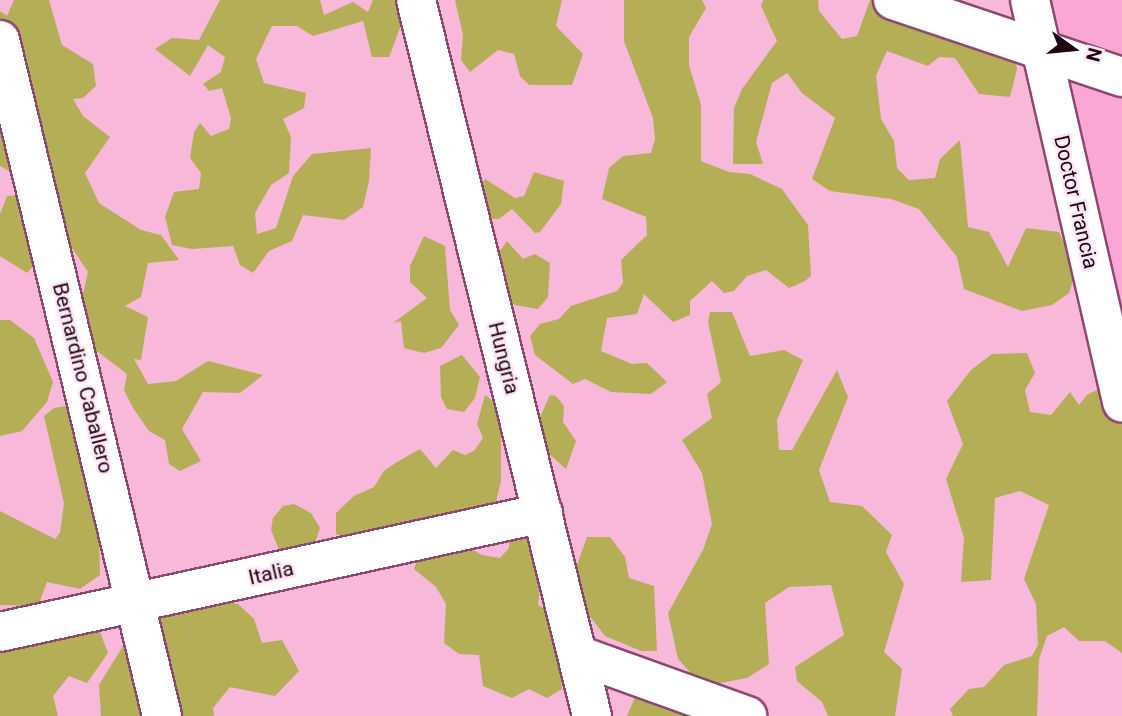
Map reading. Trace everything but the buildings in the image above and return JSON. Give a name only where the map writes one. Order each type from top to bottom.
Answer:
[{"type":"street","name":"Hungria","points":[[416,0],[592,716]]},
{"type":"street","points":[[893,0],[1122,77]]},
{"type":"street","name":"Doctor Francia","points":[[1030,0],[1122,403]]},
{"type":"street","name":"Bernardino Caballero","points":[[0,40],[138,603],[162,716]]},
{"type":"street","name":"Italia","points":[[0,632],[543,513]]},
{"type":"street","points":[[578,655],[747,716]]},
{"type":"shaded area","points":[[14,0],[49,0],[62,45],[93,64],[96,86],[83,98],[73,99],[83,116],[110,137],[85,173],[99,203],[141,230],[161,235],[179,260],[148,263],[141,297],[125,306],[148,317],[141,360],[134,359],[148,384],[176,381],[208,361],[263,375],[240,393],[203,392],[182,429],[201,461],[180,471],[169,464],[165,440],[149,431],[133,408],[124,390],[127,374],[85,342],[77,321],[88,272],[62,233],[27,273],[0,256],[0,214],[7,196],[22,195],[22,178],[0,166],[0,11],[7,16]]},
{"type":"shaded area","points":[[220,0],[320,0],[324,15],[353,2],[368,12],[373,0],[403,0],[403,20],[389,57],[372,57],[363,21],[313,36],[297,26],[272,26],[256,59],[264,83],[306,93],[304,108],[283,119],[291,137],[289,173],[271,185],[255,213],[257,234],[276,228],[293,176],[312,154],[371,148],[369,181],[363,207],[344,220],[303,215],[292,241],[269,251],[253,273],[240,265],[233,246],[192,249],[172,245],[165,217],[174,192],[199,189],[201,173],[190,158],[194,132],[200,123],[211,136],[229,129],[231,118],[222,88],[209,91],[203,84],[221,72],[225,57],[208,45],[190,76],[155,49],[172,38],[199,40]]},
{"type":"shaded area","points":[[455,0],[562,0],[556,26],[583,54],[572,85],[529,85],[520,76],[514,54],[498,50],[470,72],[461,60],[463,35]]},
{"type":"shaded area","points":[[624,0],[702,0],[706,8],[689,37],[689,65],[701,105],[701,161],[729,172],[750,174],[782,189],[808,225],[811,276],[805,281],[789,288],[766,270],[747,276],[734,291],[724,293],[712,281],[690,301],[690,315],[673,322],[644,294],[637,314],[607,318],[601,351],[632,364],[647,363],[667,382],[651,394],[611,392],[585,379],[573,384],[535,355],[530,336],[540,324],[559,319],[571,306],[617,291],[623,283],[621,260],[647,235],[646,217],[602,199],[609,168],[623,156],[651,153],[655,139],[653,118],[624,41]]},
{"type":"shaded area","points":[[763,0],[818,0],[819,11],[842,39],[857,36],[870,0],[936,0],[961,15],[989,12],[1016,35],[1013,51],[1017,69],[1010,97],[979,94],[955,58],[939,57],[928,66],[887,51],[876,76],[881,119],[894,141],[897,168],[909,180],[935,178],[940,159],[960,140],[968,227],[989,232],[1008,267],[1026,228],[1059,232],[1076,271],[1069,293],[1052,305],[1022,311],[964,289],[957,257],[919,209],[891,199],[830,191],[812,179],[835,118],[802,93],[787,73],[772,83],[756,142],[763,164],[733,164],[734,108],[742,89],[777,41],[761,6]]},
{"type":"shaded area","points":[[1051,0],[1122,0],[1122,307]]},
{"type":"shaded area","points":[[534,172],[564,181],[561,204],[540,232],[535,233],[512,209],[499,219],[486,218],[478,190],[485,179],[515,198],[524,196]]},
{"type":"shaded area","points":[[424,236],[445,246],[450,310],[459,325],[441,348],[424,353],[404,348],[401,321],[393,323],[427,298],[410,282],[410,266]]},
{"type":"shaded area","points":[[507,241],[523,259],[535,254],[550,263],[548,297],[538,309],[515,305],[504,295],[506,273],[494,259]]},
{"type":"shaded area","points":[[710,312],[732,312],[750,356],[784,350],[803,360],[777,420],[779,450],[792,450],[837,370],[848,397],[819,470],[830,502],[862,506],[892,535],[886,552],[904,584],[884,652],[902,669],[895,716],[828,716],[822,702],[797,681],[795,667],[844,635],[831,585],[789,587],[765,603],[769,664],[747,678],[704,686],[716,716],[627,716],[643,678],[690,672],[678,659],[668,613],[703,550],[712,524],[702,473],[682,440],[712,418],[707,394],[721,382],[708,322]]},
{"type":"shaded area","points":[[0,320],[10,320],[34,338],[53,382],[47,402],[22,431],[0,436]]},
{"type":"shaded area","points":[[1027,353],[1035,373],[1025,390],[1030,412],[1051,415],[1070,392],[1079,405],[1087,395],[1109,384],[1122,403],[1122,653],[1105,641],[1079,641],[1064,627],[1047,636],[1039,659],[1037,716],[953,716],[950,709],[969,689],[984,687],[1004,665],[1032,656],[1038,645],[1036,604],[1024,579],[1049,505],[1020,491],[995,498],[991,580],[961,582],[964,538],[946,479],[963,444],[947,401],[971,370],[992,354]]},
{"type":"shaded area","points":[[462,355],[480,377],[475,398],[464,412],[447,409],[441,397],[440,366]]},
{"type":"shaded area","points":[[485,395],[501,407],[501,481],[496,502],[473,518],[361,543],[336,534],[336,513],[354,496],[374,487],[384,471],[397,462],[420,449],[436,468],[453,450],[465,455],[474,451],[483,438],[477,424]]},
{"type":"shaded area","points":[[550,395],[556,396],[564,406],[563,422],[576,441],[566,469],[540,446],[535,428]]},
{"type":"shaded area","points":[[71,405],[99,536],[100,575],[80,589],[47,582],[38,606],[0,605],[0,511],[55,539],[60,533],[64,503],[44,416],[54,408]]},
{"type":"shaded area","points":[[294,504],[311,513],[320,528],[311,555],[282,557],[271,530],[273,518],[283,506]]},
{"type":"shaded area","points":[[525,517],[534,569],[541,578],[538,605],[558,618],[562,689],[547,698],[529,689],[512,698],[483,686],[479,655],[459,654],[444,643],[446,604],[436,587],[414,569],[422,548],[451,538],[482,555],[500,558],[509,548],[510,532]]},
{"type":"shaded area","points":[[587,537],[610,537],[625,557],[629,578],[654,586],[657,651],[641,651],[605,636],[588,614],[575,571]]},
{"type":"shaded area","points":[[168,589],[238,604],[254,619],[262,643],[282,640],[299,671],[275,696],[230,687],[213,708],[214,716],[164,716],[152,636]]},
{"type":"shaded area","points":[[98,627],[108,653],[87,683],[69,676],[53,696],[58,716],[0,716],[0,645]]},
{"type":"shaded area","points":[[123,646],[140,647],[151,716],[101,716],[99,685]]}]
